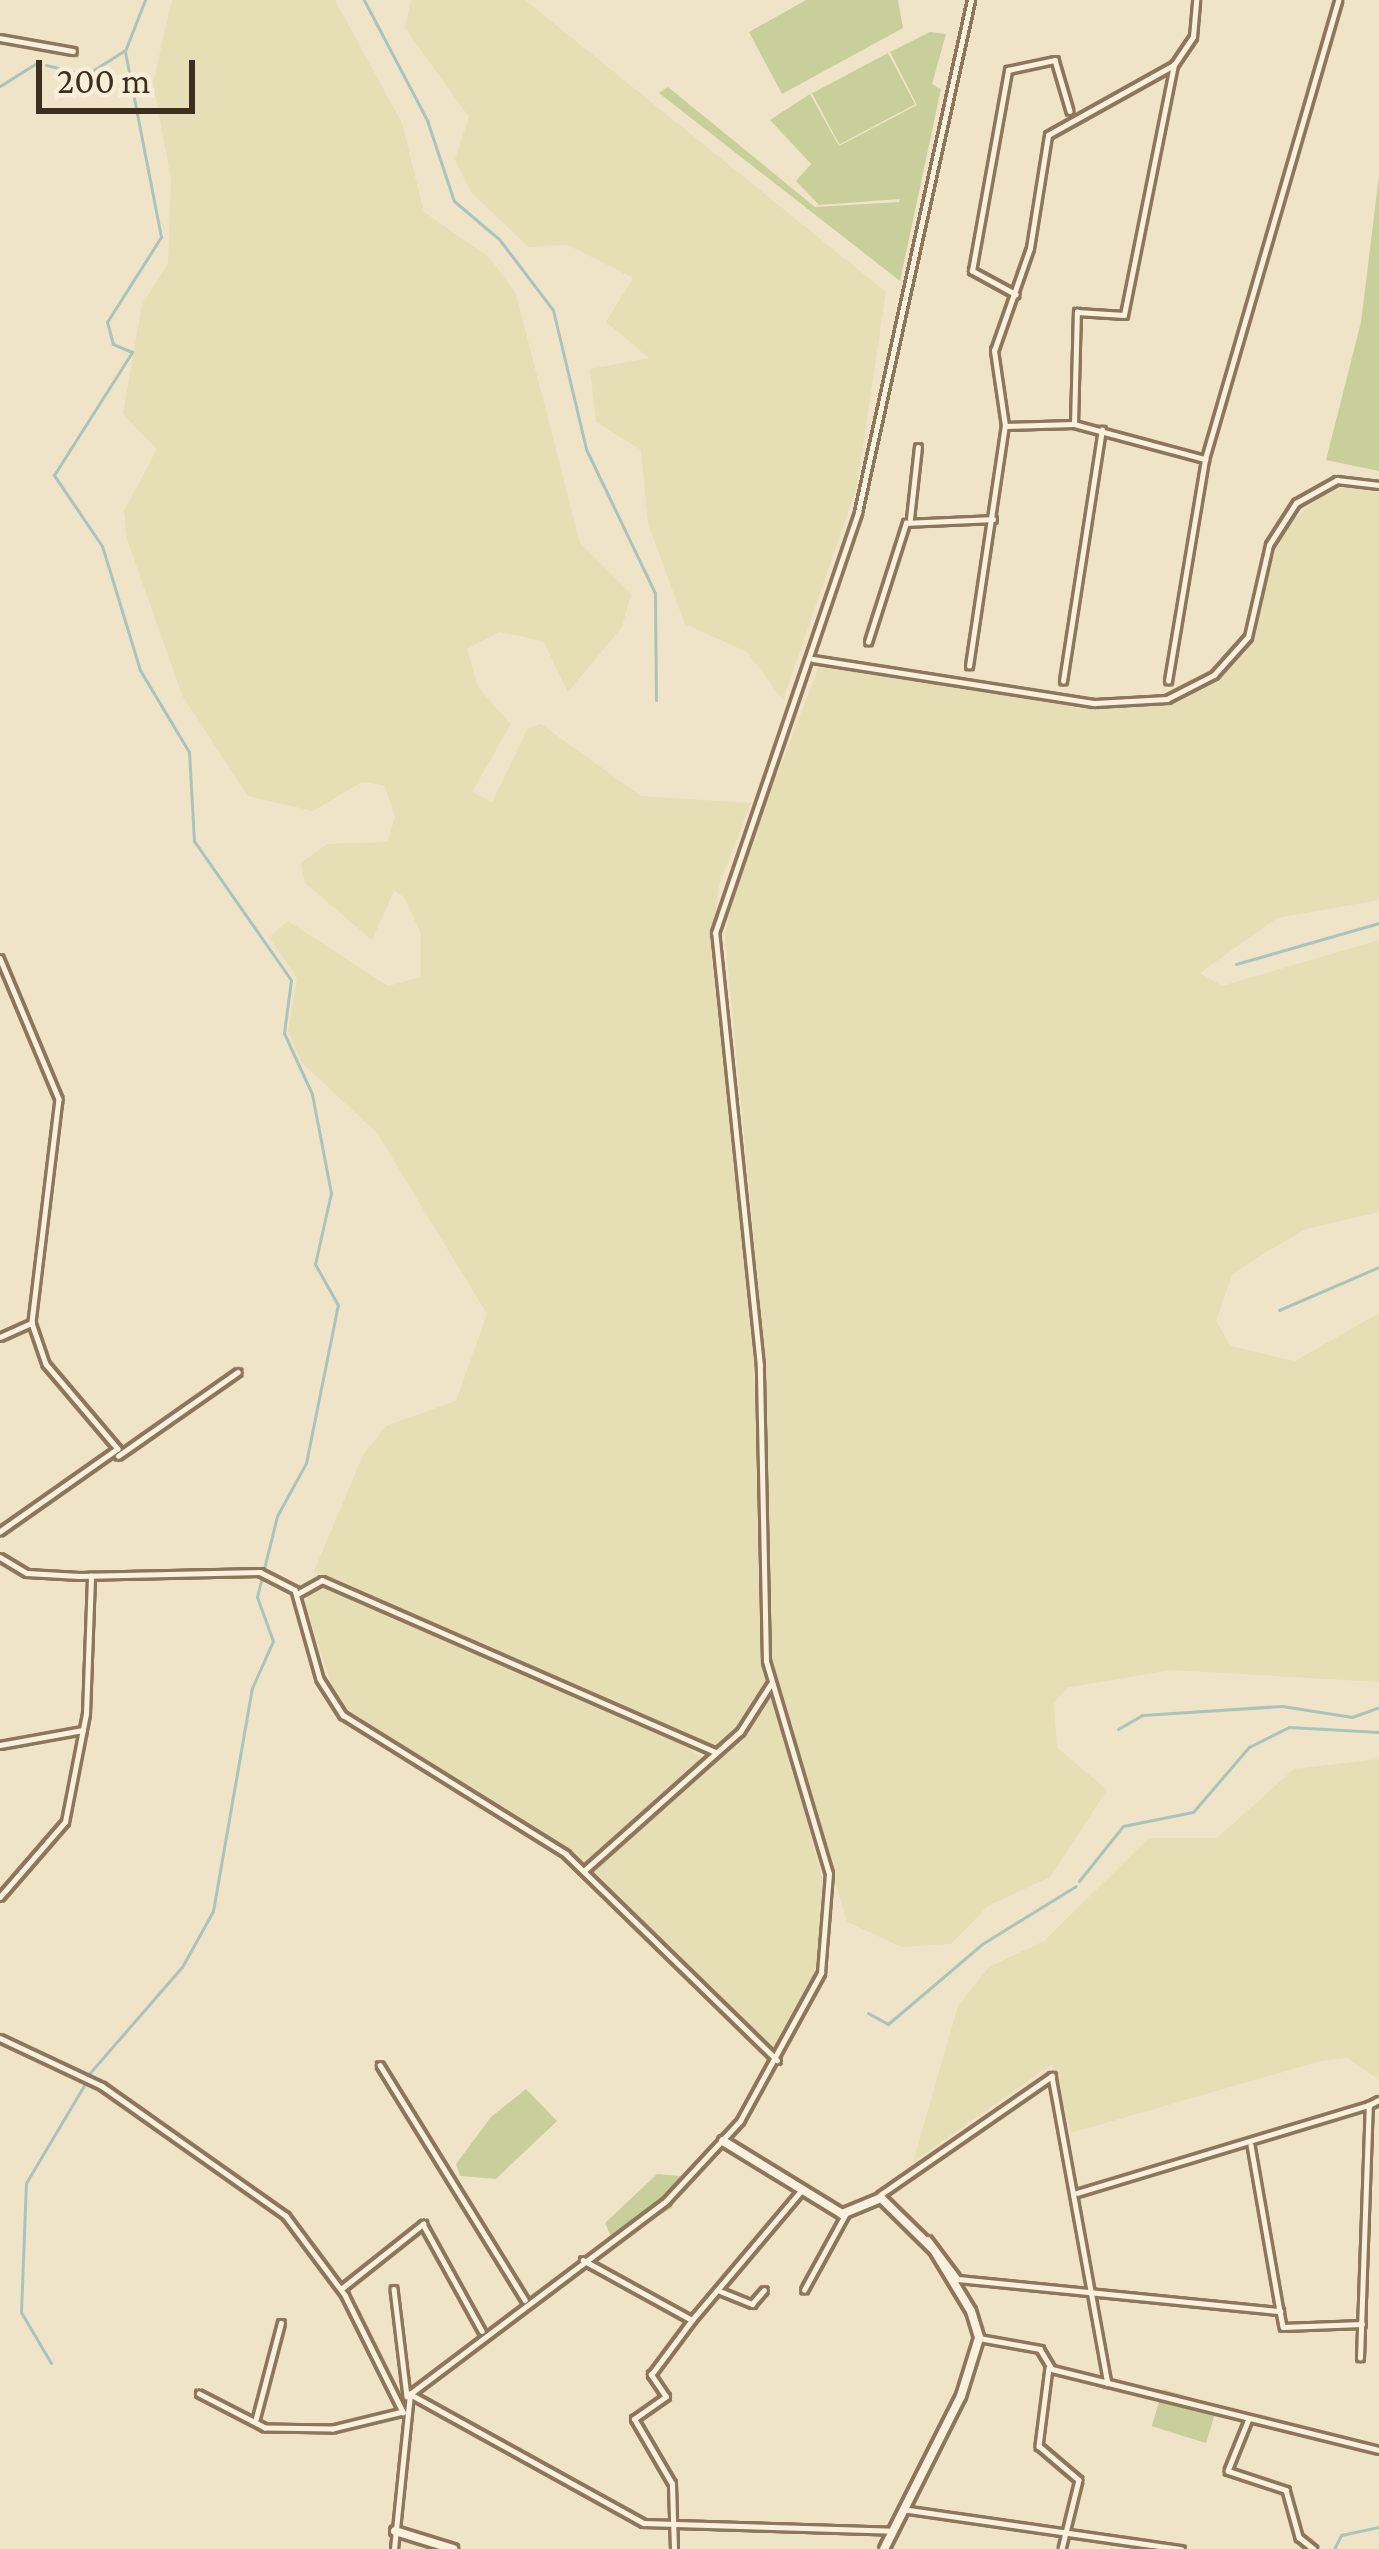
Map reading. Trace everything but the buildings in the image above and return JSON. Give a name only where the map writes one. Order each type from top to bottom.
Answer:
[{"type":"street","points":[[394,2549],[403,2412],[409,2398],[482,2331],[658,2210],[723,2141],[779,2062],[819,1982],[832,1904],[772,1684],[760,1366],[716,933],[813,658],[878,431],[971,0]]},
{"type":"street","points":[[1074,424],[1078,309],[1124,315],[1174,65],[1193,38],[1196,0]]},
{"type":"street","points":[[1168,681],[1204,459],[1338,0]]},
{"type":"street","points":[[0,38],[74,50]]},
{"type":"street","points":[[1016,295],[973,271],[1008,70],[1054,60],[1071,113]]},
{"type":"street","points":[[969,667],[1005,426],[994,351],[1016,295],[1046,141],[1071,113],[1174,65]]},
{"type":"street","points":[[1005,426],[1074,424],[1204,459]]},
{"type":"street","points":[[1064,681],[1102,430]]},
{"type":"street","points":[[868,642],[910,520],[917,447]]},
{"type":"street","points":[[813,658],[1095,703],[1167,699],[1222,669],[1248,637],[1268,545],[1296,503],[1337,480],[1379,485]]},
{"type":"street","points":[[910,520],[993,519]]},
{"type":"street","points":[[0,958],[59,1099],[32,1323],[46,1364],[115,1441],[130,1449]]},
{"type":"street","points":[[0,1336],[32,1323]]},
{"type":"street","points":[[0,1532],[130,1449],[238,1372]]},
{"type":"street","points":[[115,1441],[118,1456]]},
{"type":"street","points":[[0,1557],[27,1573],[264,1572],[299,1593],[316,1669],[343,1714],[585,1870],[779,2062]]},
{"type":"street","points":[[0,1897],[60,1833],[83,1730],[91,1576]]},
{"type":"street","points":[[299,1593],[322,1580],[715,1752]]},
{"type":"street","points":[[585,1870],[715,1752],[772,1684]]},
{"type":"street","points":[[0,1744],[83,1730]]},
{"type":"street","points":[[0,2038],[103,2086],[268,2201],[341,2289],[403,2412]]},
{"type":"street","points":[[380,2065],[525,2300]]},
{"type":"street","points":[[803,2290],[845,2216],[1045,2073],[1057,2084],[1108,2383]]},
{"type":"street","points":[[1077,2193],[1379,2100]]},
{"type":"street","points":[[1360,2358],[1369,2105]]},
{"type":"street","points":[[723,2141],[845,2216]]},
{"type":"street","points":[[1250,2143],[1283,2327],[1362,2324]]},
{"type":"street","points":[[674,2549],[672,2484],[634,2419],[666,2397],[651,2375],[803,2187]]},
{"type":"street","points":[[875,2198],[922,2237],[958,2279],[1092,2296],[1280,2311]]},
{"type":"street","points":[[341,2289],[423,2224],[482,2331]]},
{"type":"street","points":[[922,2237],[979,2338]]},
{"type":"street","points":[[583,2260],[692,2320]]},
{"type":"street","points":[[394,2289],[409,2398]]},
{"type":"street","points":[[720,2291],[752,2304],[764,2290]]},
{"type":"street","points":[[254,2422],[281,2323]]},
{"type":"street","points":[[979,2338],[1035,2347],[1049,2368],[1039,2446],[1078,2476],[1062,2549]]},
{"type":"street","points":[[884,2549],[979,2338]]},
{"type":"street","points":[[1049,2368],[1379,2450]]},
{"type":"street","points":[[200,2394],[254,2422],[333,2429],[403,2412]]},
{"type":"street","points":[[409,2398],[644,2522],[892,2530]]},
{"type":"street","points":[[1249,2419],[1228,2470],[1286,2490],[1299,2537],[1314,2549]]},
{"type":"street","points":[[902,2509],[1181,2549]]},
{"type":"street","points":[[395,2531],[453,2549]]},
{"type":"shaded area","points":[[172,0],[335,0],[402,123],[424,212],[490,258],[516,294],[580,543],[631,594],[622,627],[568,692],[543,641],[499,632],[467,649],[478,687],[511,724],[472,792],[492,802],[528,728],[541,724],[641,796],[751,803],[719,885],[711,952],[751,1305],[766,1678],[752,1714],[713,1749],[314,1571],[363,1455],[386,1426],[456,1401],[487,1314],[377,1133],[302,1063],[288,1031],[297,978],[269,937],[288,921],[388,986],[421,977],[421,934],[404,897],[394,891],[372,940],[305,883],[301,863],[327,844],[388,842],[395,816],[384,785],[362,782],[313,811],[248,796],[182,695],[127,539],[124,511],[157,449],[123,414],[142,305],[168,263],[171,179],[153,83]]},
{"type":"shaded area","points":[[411,0],[525,0],[886,292],[857,486],[783,700],[747,652],[685,624],[648,524],[641,450],[596,422],[590,369],[649,358],[606,322],[633,278],[568,245],[528,247],[470,191],[455,159],[469,117],[405,28]]},
{"type":"shaded area","points":[[1332,487],[1379,491],[1379,900],[1277,918],[1200,973],[1222,986],[1379,940],[1379,1212],[1306,1229],[1258,1257],[1232,1275],[1216,1321],[1231,1346],[1295,1361],[1379,1313],[1379,1682],[1171,1670],[1066,1688],[1054,1704],[1057,1747],[1107,1790],[1050,1877],[988,1906],[951,1944],[902,1947],[847,1922],[772,1666],[761,1313],[725,936],[736,881],[820,664],[1085,709],[1165,706],[1246,654],[1282,529]]},
{"type":"shaded area","points":[[324,1584],[680,1742],[703,1759],[583,1863],[337,1702],[306,1606],[310,1586]]},
{"type":"shaded area","points":[[772,1695],[829,1902],[812,1984],[775,2051],[593,1870]]},
{"type":"shaded area","points":[[1379,1759],[1379,2080],[1347,2058],[1321,2061],[1071,2133],[1052,2064],[913,2162],[958,2006],[989,1967],[1044,1941],[1149,1838],[1217,1838],[1294,1769]]},
{"type":"green space","points":[[806,0],[898,0],[903,28],[782,94],[749,32]]},
{"type":"green space","points":[[930,32],[946,34],[932,84],[941,89],[900,281],[659,93],[668,87],[815,207],[900,199],[819,205],[796,181],[811,164],[770,120],[810,94],[839,146],[917,105],[890,52]]},
{"type":"green space","points":[[888,53],[915,104],[839,145],[812,93]]},
{"type":"green space","points":[[1379,176],[1379,471],[1326,460],[1361,322]]},
{"type":"green space","points":[[526,2089],[557,2121],[496,2179],[460,2176],[456,2164],[491,2117]]},
{"type":"green space","points":[[657,2174],[680,2176],[672,2208],[613,2241],[605,2223]]},
{"type":"green space","points":[[1163,2389],[1218,2406],[1206,2443],[1152,2426]]},
{"type":"waterway","points":[[88,2075],[182,1967],[213,1911],[252,1688],[273,1641],[257,1597],[277,1516],[306,1463],[338,1305],[315,1264],[331,1193],[312,1094],[284,1033],[291,980],[194,841],[189,752],[140,670],[102,546],[54,475],[132,352],[113,344],[107,322],[161,237],[125,51],[145,0]]},
{"type":"waterway","points":[[364,0],[427,120],[454,201],[499,239],[553,310],[586,449],[655,593],[656,700]]},
{"type":"waterway","points":[[46,65],[86,75],[125,50]]},
{"type":"waterway","points":[[0,86],[35,64]]},
{"type":"waterway","points":[[1236,964],[1379,923]]},
{"type":"waterway","points":[[1279,1310],[1379,1267]]},
{"type":"waterway","points":[[1118,1729],[1142,1715],[1282,1706],[1352,1717],[1379,1707]]},
{"type":"waterway","points":[[1079,1881],[1123,1826],[1193,1812],[1249,1747],[1289,1727],[1379,1732]]},
{"type":"waterway","points":[[868,2013],[888,2024],[982,1944],[1076,1886]]},
{"type":"waterway","points":[[51,2363],[21,2312],[26,2183],[86,2082]]},
{"type":"waterway","points":[[1334,2549],[1341,2535],[1379,2527]]}]
